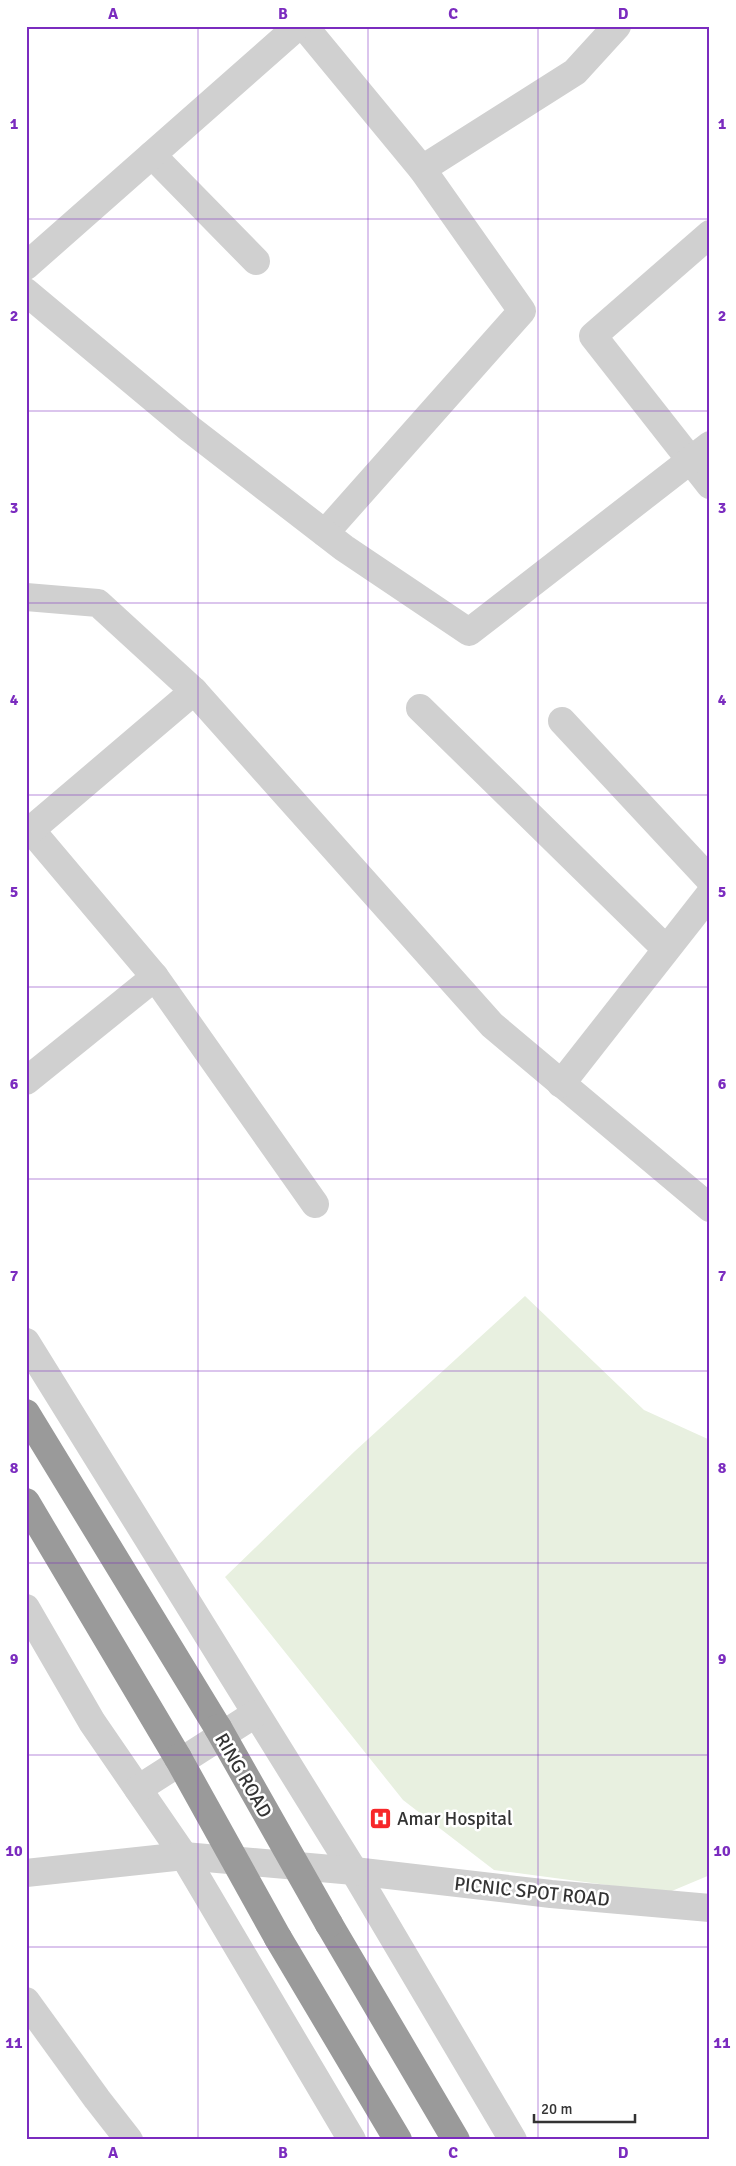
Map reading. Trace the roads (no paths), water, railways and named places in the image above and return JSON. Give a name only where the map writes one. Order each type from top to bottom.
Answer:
[{"type":"highway","name":"RING ROAD","points":[[26,1413],[218,1728],[329,1924],[456,2140]]},
{"type":"highway","points":[[26,1502],[178,1758],[278,1938],[398,2140]]},
{"type":"street","points":[[26,266],[298,26]]},
{"type":"street","points":[[304,26],[422,169],[522,311],[325,533]]},
{"type":"street","points":[[422,169],[575,72],[617,26]]},
{"type":"street","points":[[152,155],[256,261]]},
{"type":"street","points":[[710,234],[593,336],[700,453],[710,485]]},
{"type":"street","points":[[26,292],[190,429],[325,533],[469,632],[700,453]]},
{"type":"street","points":[[26,597],[98,603],[194,691],[492,1025],[710,1208]]},
{"type":"street","points":[[194,691],[29,832],[155,977],[315,1204]]},
{"type":"street","points":[[420,708],[666,949]]},
{"type":"street","points":[[562,721],[710,880]]},
{"type":"street","points":[[561,1084],[710,894]]},
{"type":"street","points":[[26,1081],[155,977]]},
{"type":"street","points":[[26,1342],[354,1871],[514,2140]]},
{"type":"street","points":[[26,1608],[92,1722],[184,1856],[352,2140]]},
{"type":"street","points":[[138,1789],[255,1714]]},
{"type":"street","points":[[26,1872],[184,1856]]},
{"type":"street","name":"PICNIC SPOT ROAD","points":[[184,1856],[354,1871],[551,1894],[710,1908]]},
{"type":"street","points":[[26,2001],[96,2099],[128,2140]]},
{"type":"place","name":"Amar Hospital","points":[[381,1818]]}]
